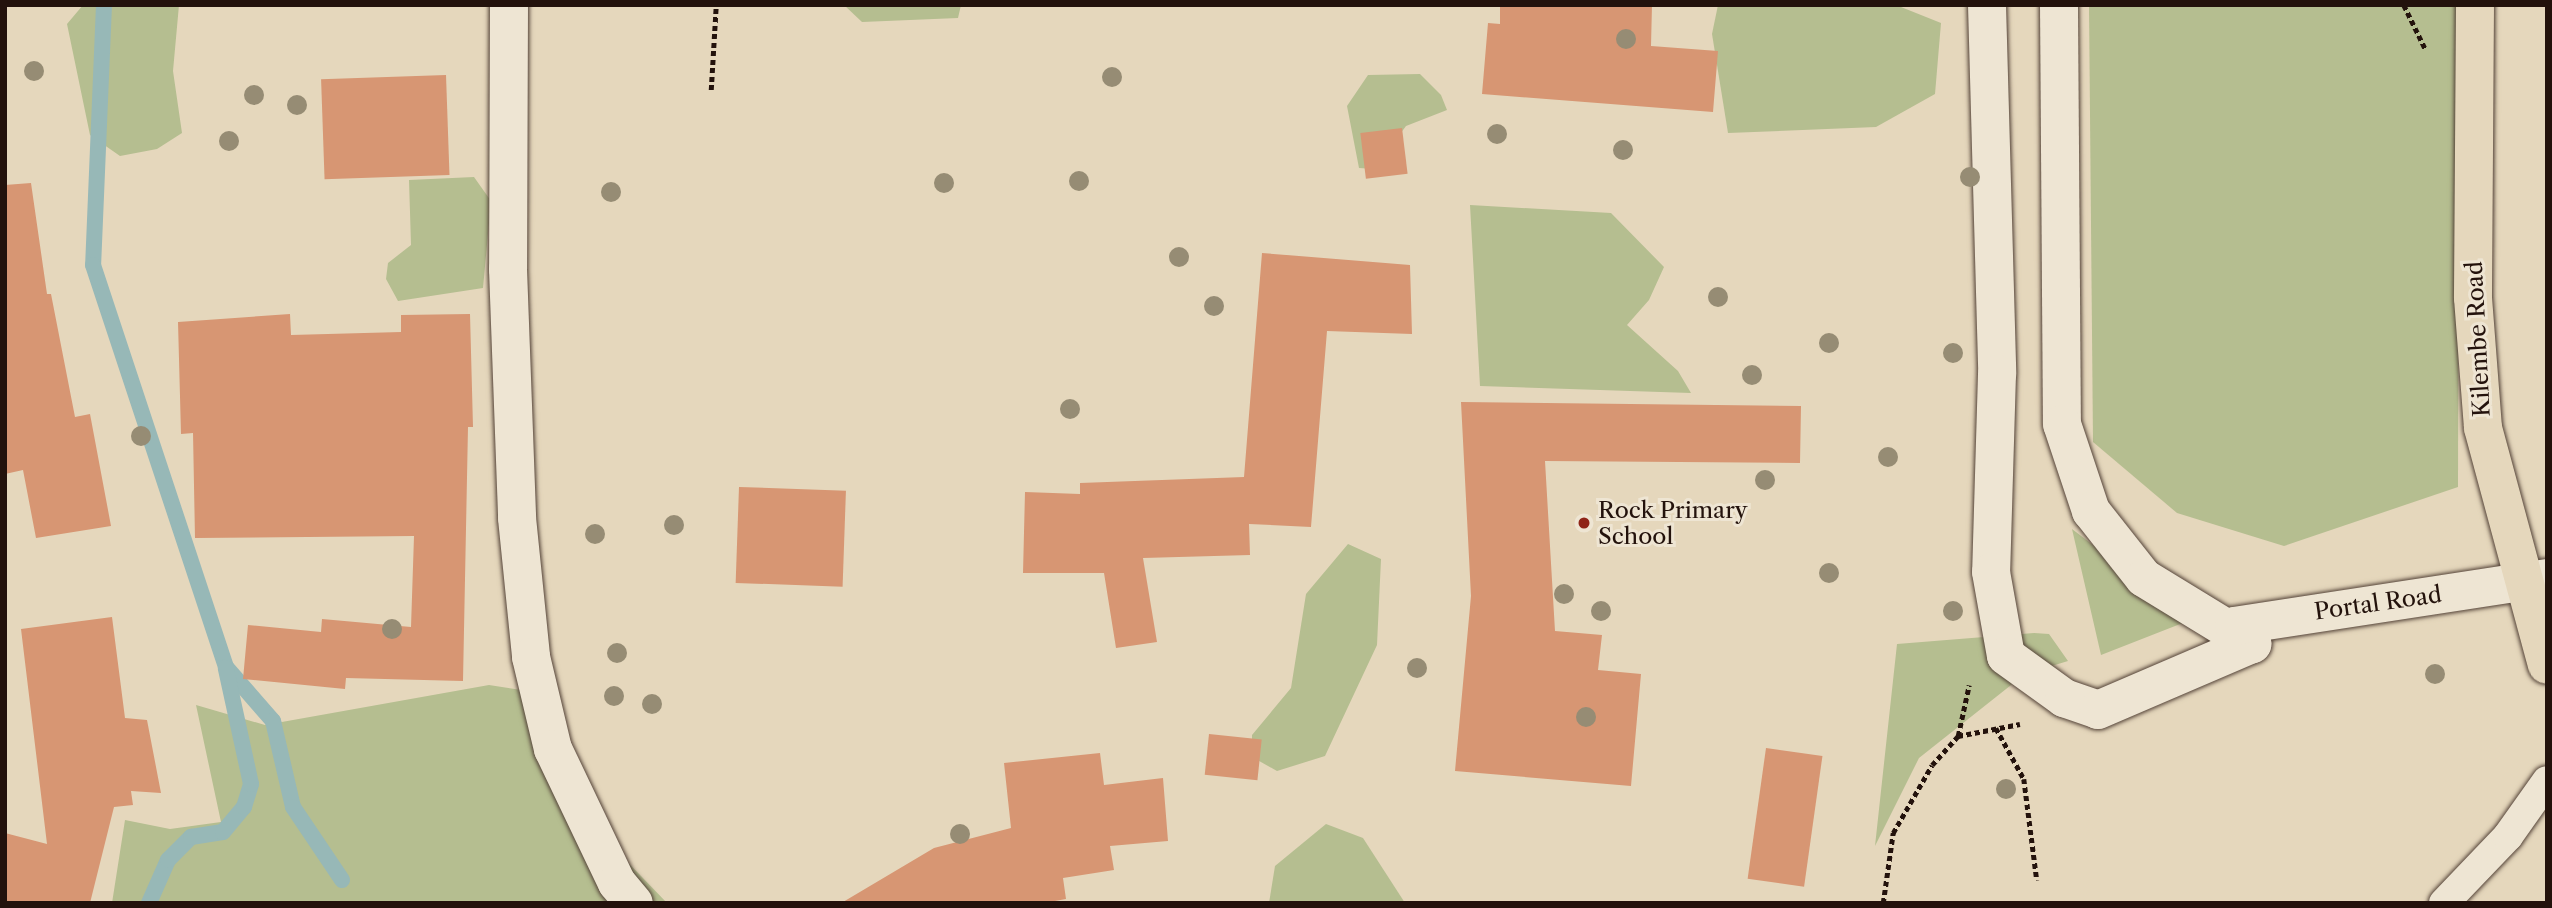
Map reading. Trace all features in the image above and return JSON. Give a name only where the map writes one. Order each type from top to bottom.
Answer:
[{"type":"main road","name":"Kilembe Road","points":[[2475,5],[2473,298],[2483,428],[2536,580],[2547,665]]},
{"type":"street","points":[[509,5],[508,268],[517,518],[531,657],[554,749],[617,883],[634,903]]},
{"type":"street","points":[[1987,5],[1997,374],[1991,572],[2006,656],[2064,698],[2098,710],[2252,644]]},
{"type":"street","points":[[2059,5],[2062,424],[2091,510],[2144,578],[2252,644]]},
{"type":"street","name":"Portal Road","points":[[2252,644],[2234,626],[2536,580]]},
{"type":"lane","points":[[2444,903],[2508,836],[2547,781]]},
{"type":"path","points":[[711,90],[716,5]]},
{"type":"path","points":[[1883,903],[1893,833],[1932,765],[1958,736],[2098,710]]},
{"type":"path","points":[[1996,727],[2024,779],[2037,880]]},
{"type":"green space","points":[[83,5],[179,5],[173,71],[182,133],[157,149],[120,156],[90,135],[67,24]]},
{"type":"green space","points":[[844,5],[961,5],[958,18],[862,22]]},
{"type":"green space","points":[[1718,5],[1896,5],[1941,23],[1935,94],[1876,127],[1728,133],[1712,34]]},
{"type":"green space","points":[[2089,5],[2459,5],[2458,487],[2284,546],[2177,513],[2093,442]]},
{"type":"green space","points":[[1420,74],[1441,95],[1447,110],[1406,126],[1374,169],[1359,168],[1347,106],[1368,75]]},
{"type":"green space","points":[[474,177],[491,201],[483,288],[398,301],[386,279],[388,263],[411,245],[409,180]]},
{"type":"green space","points":[[1470,205],[1611,213],[1664,267],[1649,300],[1627,325],[1678,371],[1691,393],[1480,386]]},
{"type":"green space","points":[[2072,529],[2157,594],[2216,610],[2101,655]]},
{"type":"green space","points":[[1348,544],[1381,559],[1377,645],[1325,756],[1277,771],[1252,757],[1252,735],[1291,688],[1306,594]]},
{"type":"green space","points":[[2049,634],[2068,661],[2025,674],[1919,758],[1875,846],[1897,644]]},
{"type":"green space","points":[[489,685],[528,691],[561,793],[667,903],[112,903],[125,820],[170,829],[221,822],[196,705],[265,725]]},
{"type":"green space","points":[[1326,824],[1363,838],[1405,903],[1269,903],[1275,866]]},
{"type":"building","points":[[1500,5],[1652,5],[1651,46],[1718,51],[1713,112],[1482,94],[1488,23],[1500,24]]},
{"type":"building","points":[[446,75],[449,175],[325,179],[321,79]]},
{"type":"building","points":[[1402,128],[1408,174],[1366,179],[1360,133]]},
{"type":"building","points":[[31,183],[47,294],[51,294],[75,417],[90,414],[111,526],[36,538],[23,470],[5,474],[5,185]]},
{"type":"building","points":[[1262,253],[1410,265],[1412,334],[1327,331],[1311,527],[1249,524],[1250,555],[1143,558],[1157,642],[1116,648],[1104,573],[1023,573],[1025,492],[1080,494],[1080,483],[1244,477]]},
{"type":"building","points":[[290,314],[291,335],[401,332],[401,315],[470,314],[473,427],[468,427],[463,681],[346,678],[345,689],[243,679],[248,625],[321,632],[322,619],[411,627],[414,536],[195,538],[193,433],[181,434],[178,322]]},
{"type":"building","points":[[1461,402],[1801,406],[1800,463],[1545,461],[1555,631],[1602,635],[1598,670],[1641,674],[1631,786],[1455,771],[1471,596]]},
{"type":"building","points":[[739,487],[846,491],[843,587],[736,583]]},
{"type":"building","points":[[112,617],[125,718],[147,720],[161,793],[131,791],[133,805],[114,807],[90,903],[5,903],[5,833],[47,844],[21,629]]},
{"type":"building","points":[[1209,734],[1262,740],[1257,780],[1205,775]]},
{"type":"building","points":[[1766,748],[1822,756],[1804,887],[1748,879]]},
{"type":"building","points":[[1100,753],[1104,785],[1163,778],[1168,841],[1110,846],[1114,870],[1063,878],[1066,899],[1044,903],[843,902],[934,848],[1011,828],[1004,763]]},
{"type":"waterway","points":[[104,5],[93,265],[226,667],[273,721],[293,807],[342,880]]},
{"type":"waterway","points":[[149,903],[168,860],[191,837],[223,832],[244,807],[251,784],[226,669]]},
{"type":"place","name":"Rock Primary School","points":[[1584,523]]}]
